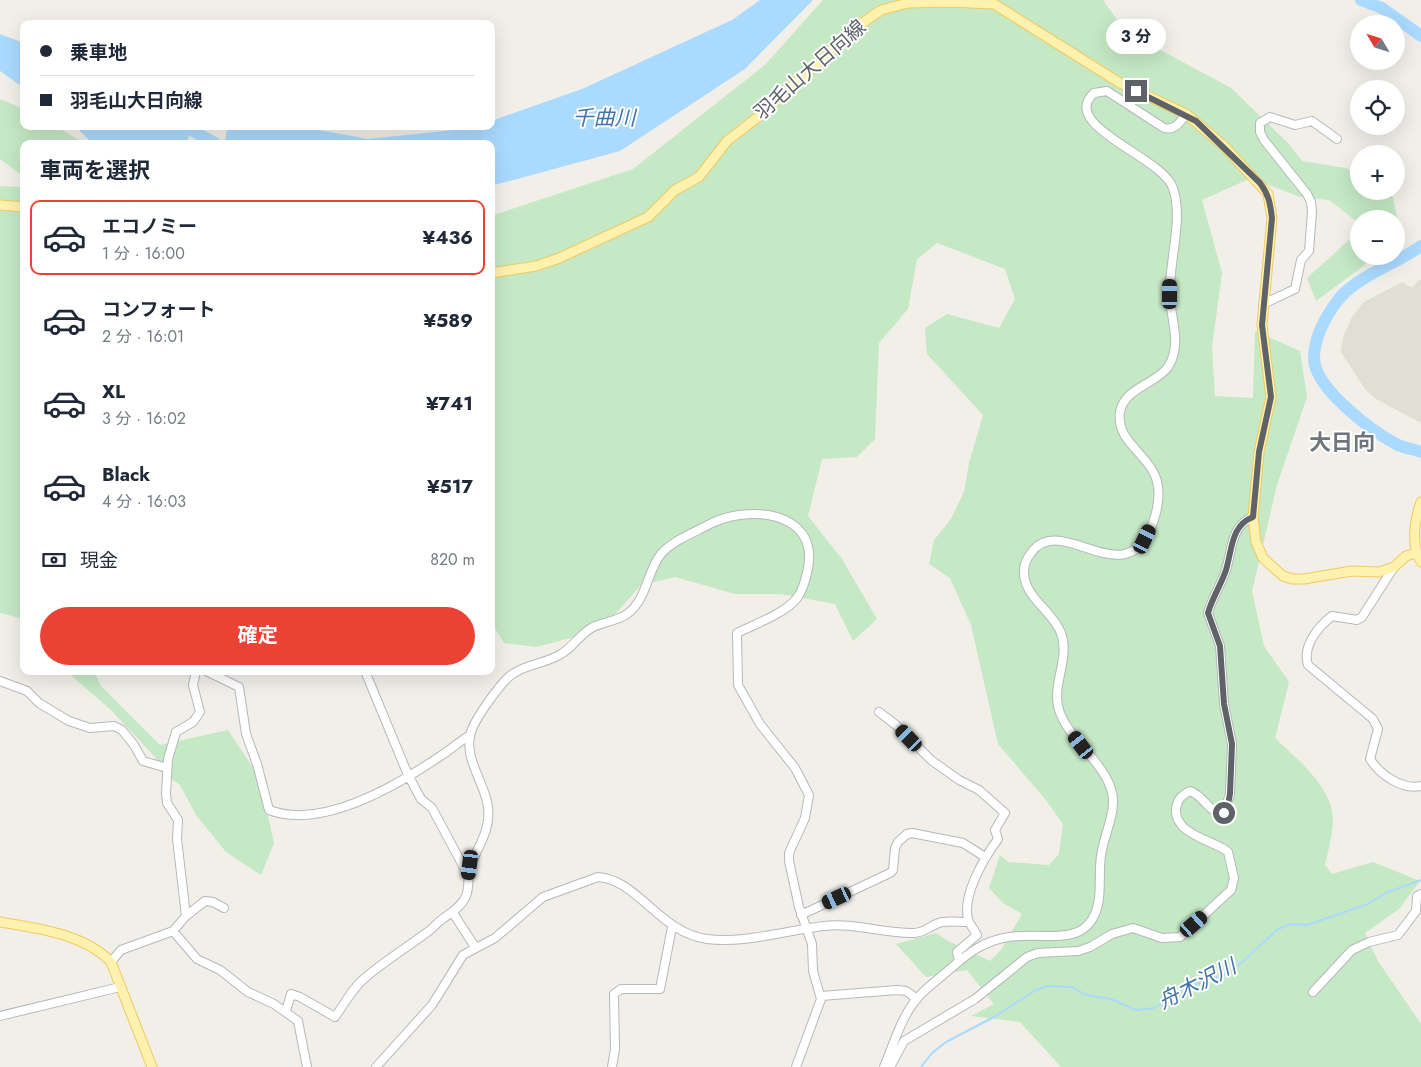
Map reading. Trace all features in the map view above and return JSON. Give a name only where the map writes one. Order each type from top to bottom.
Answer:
[{"type":"main road","name":"羽毛山大日向線","points":[[495,272],[536,266],[558,259],[648,218],[675,190],[699,177],[727,141],[872,16],[892,6],[908,3],[950,1],[985,3],[999,7],[1120,83],[1186,114],[1224,146],[1268,194],[1272,218],[1262,325],[1271,397],[1259,452],[1253,517],[1256,542],[1263,558],[1283,576],[1292,579],[1352,571],[1379,572],[1394,567],[1406,556],[1416,553]]},
{"type":"main road","points":[[0,205],[20,207]]},
{"type":"main road","points":[[1421,502],[1417,514],[1416,553],[1421,562]]},
{"type":"main road","points":[[0,922],[68,937],[103,954],[111,962],[152,1067]]},
{"type":"street","points":[[884,1067],[905,1017],[917,999],[960,961],[983,945],[1001,939],[1019,936],[1072,935],[1088,925],[1097,910],[1100,859],[1113,804],[1112,794],[1101,771],[1060,712],[1057,694],[1064,640],[1055,620],[1027,586],[1024,570],[1035,547],[1044,542],[1063,542],[1109,555],[1126,555],[1140,546],[1151,528],[1158,499],[1156,474],[1126,436],[1120,414],[1122,406],[1130,396],[1164,371],[1174,353],[1175,330],[1170,285],[1176,217],[1175,195],[1172,183],[1160,171],[1090,121],[1085,108],[1086,102],[1094,93],[1107,91],[1169,130],[1176,127],[1186,114]]},
{"type":"street","points":[[1264,304],[1295,289],[1301,260],[1309,251],[1312,202],[1264,140],[1260,132],[1260,123],[1270,117],[1295,125],[1312,121],[1337,139]]},
{"type":"street","points":[[214,675],[235,685],[241,692],[246,734],[269,810],[285,814],[310,814],[336,810],[356,803],[408,775],[440,757],[470,735],[503,682],[512,674],[560,655],[586,631],[629,613],[640,599],[656,560],[673,544],[721,518],[734,515],[761,514],[787,522],[803,532],[808,542],[809,562],[804,585],[797,598],[790,605],[737,633],[738,685],[752,711],[795,768],[809,795],[806,818],[789,853],[789,861],[801,915],[812,944],[813,971],[821,996],[819,1007],[807,1032],[796,1067]]},
{"type":"street","points":[[890,1067],[904,1041],[974,999],[1027,957],[1038,953],[1078,951],[1090,947],[1112,934],[1133,928],[1162,938],[1180,937],[1231,890],[1234,878],[1228,852],[1187,829],[1178,818],[1176,807],[1182,795],[1190,791],[1200,795],[1208,808],[1214,812],[1224,813],[1229,803],[1231,737],[1223,697],[1220,646],[1208,613],[1226,570],[1237,531],[1245,520],[1253,517]]},
{"type":"street","points":[[1394,567],[1362,617],[1357,620],[1332,616],[1323,623],[1310,643],[1305,656],[1308,665],[1373,719],[1378,729],[1370,759],[1376,768],[1408,788],[1421,786]]},
{"type":"street","points":[[186,916],[177,839],[178,820],[167,803],[167,768],[176,732],[193,722],[200,712],[193,685],[195,675]]},
{"type":"street","points":[[367,675],[408,775],[422,799],[432,808],[469,877]]},
{"type":"street","points":[[0,681],[27,690],[39,703],[69,721],[90,728],[114,726],[127,735],[143,761],[167,768]]},
{"type":"street","points":[[879,712],[896,724],[931,760],[959,780],[979,790],[1005,813],[995,830],[998,839],[984,857],[968,898],[966,908],[969,922],[977,935],[957,952],[960,961]]},
{"type":"street","points":[[286,1011],[292,994],[335,1017],[364,978],[453,913],[467,894],[470,865],[482,846],[489,811],[487,799],[469,753],[470,735]]},
{"type":"street","points":[[801,915],[890,873],[894,865],[895,848],[907,834],[912,833],[935,839],[953,840],[963,843],[984,857]]},
{"type":"street","points":[[376,1067],[427,1011],[457,961],[475,946],[495,938],[543,897],[598,878],[606,878],[622,884],[672,927],[698,938],[721,940],[826,926],[916,933],[944,922],[969,922]]},
{"type":"street","points":[[1313,992],[1352,950],[1369,942],[1398,935],[1416,911],[1416,896],[1421,894]]},
{"type":"street","points":[[111,962],[121,950],[172,930],[205,901],[213,902],[224,908]]},
{"type":"street","points":[[453,913],[475,946]]},
{"type":"street","points":[[612,1067],[615,1049],[614,994],[621,989],[660,989],[672,927]]},
{"type":"street","points":[[172,930],[197,960],[220,970],[248,992],[286,1011],[298,1021],[307,1067]]},
{"type":"street","points":[[0,1016],[120,987]]},
{"type":"street","points":[[821,996],[897,990],[906,991],[917,999]]},
{"type":"shaded area","points":[[1421,280],[1421,423],[1376,399],[1365,389],[1341,352],[1343,337],[1352,317],[1364,302],[1402,282],[1412,288]]},
{"type":"green space","points":[[823,0],[1103,0],[1125,31],[1231,88],[1288,143],[1302,161],[1346,168],[1350,170],[1350,200],[1394,200],[1396,210],[1350,210],[1350,216],[1329,200],[1300,197],[1251,178],[1202,200],[1222,273],[1212,347],[1215,396],[1253,398],[1255,331],[1300,351],[1307,397],[1277,485],[1252,591],[1264,646],[1289,682],[1275,738],[1304,765],[1328,798],[1332,810],[1333,823],[1325,865],[1332,874],[1373,862],[1420,881],[1399,909],[1365,933],[1378,961],[1421,1024],[1421,1067],[1061,1067],[1020,1022],[971,1016],[994,1004],[967,970],[926,977],[896,944],[936,933],[948,941],[990,961],[1001,950],[1022,914],[1003,903],[989,888],[1000,855],[1008,862],[1049,865],[1059,854],[1063,824],[1046,800],[998,744],[971,625],[950,578],[929,564],[934,540],[951,519],[964,492],[969,463],[983,415],[927,354],[925,328],[947,314],[999,328],[1015,299],[1005,269],[937,243],[917,259],[908,309],[879,343],[875,439],[857,457],[822,459],[808,516],[842,559],[877,619],[853,641],[835,604],[781,594],[735,594],[675,577],[641,585],[601,630],[536,647],[504,643],[495,628],[495,215],[633,169],[765,65]]},
{"type":"green space","points":[[0,99],[20,107],[20,130],[62,130],[79,140],[20,140],[20,174],[0,159]]},
{"type":"green space","points":[[0,186],[20,187],[20,618],[0,613]]},
{"type":"green space","points":[[1350,239],[1350,265],[1364,265],[1316,301],[1307,278]]},
{"type":"green space","points":[[71,675],[96,675],[101,686],[160,745],[228,730],[259,777],[274,843],[261,875],[226,852],[196,815],[180,785],[161,772],[155,757],[112,711]]},
{"type":"water","name":"千曲川","points":[[760,0],[813,0],[745,69],[620,151],[495,185],[495,140],[225,140],[227,130],[319,130],[368,139],[453,130],[495,130],[495,120],[582,89],[732,20]]},
{"type":"water","points":[[0,34],[20,42],[20,85],[0,71]]},
{"type":"water","points":[[79,130],[190,130],[188,140],[89,140]]},
{"type":"waterway","points":[[1361,0],[1382,8],[1421,36]]},
{"type":"waterway","name":"千曲川","points":[[192,130],[209,140]]},
{"type":"waterway","points":[[1421,246],[1355,284],[1338,300],[1322,327],[1316,342],[1314,358],[1323,382],[1346,407],[1386,438],[1402,447],[1421,452]]},
{"type":"waterway","name":"舟木沢川","points":[[921,1067],[932,1053],[946,1042],[994,1017],[1036,990],[1048,986],[1072,987],[1086,995],[1111,999],[1136,1010],[1154,1008],[1186,988],[1231,972],[1278,929],[1291,924],[1307,925],[1368,904],[1386,893],[1421,880]]},
{"type":"district","name":"大日向","points":[[1342,442]]},
{"type":"route","points":[[1136,91],[1186,114],[1224,146],[1260,183],[1268,194],[1272,218],[1262,325],[1271,397],[1268,418],[1259,452],[1253,517],[1245,520],[1237,531],[1226,570],[1208,613],[1208,620],[1218,638],[1220,646],[1222,690],[1232,744],[1229,803],[1224,813]]}]
